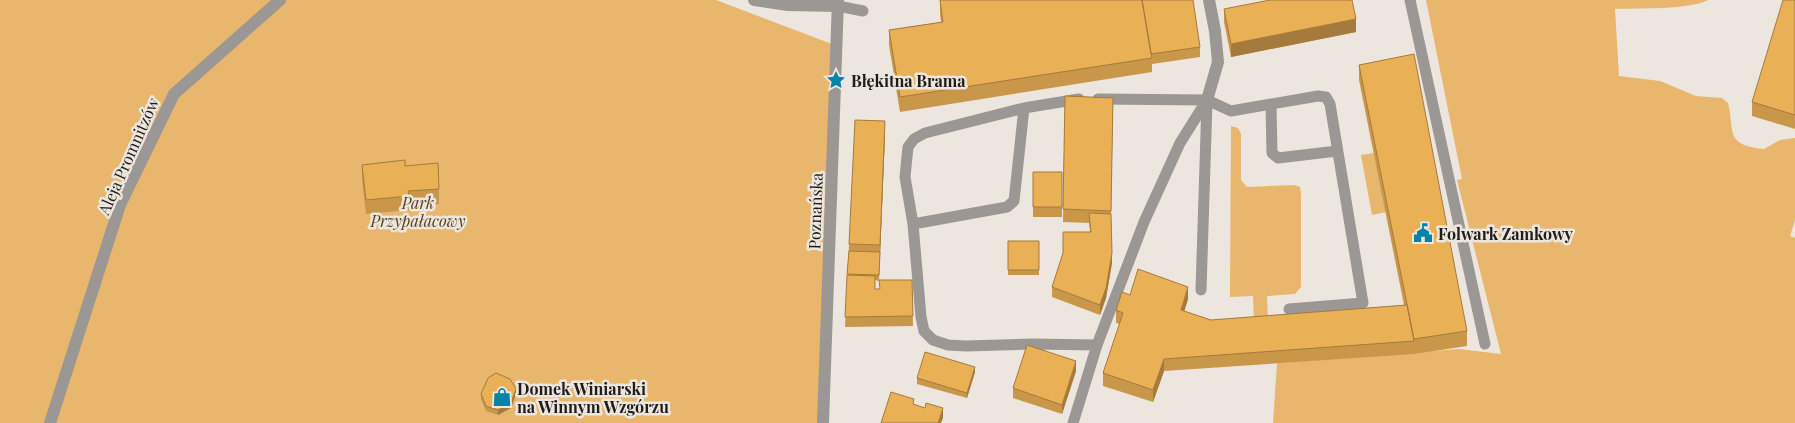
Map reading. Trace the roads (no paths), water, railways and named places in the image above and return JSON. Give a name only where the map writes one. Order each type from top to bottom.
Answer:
[{"type":"street","name":"Aleja Promnitzów","points":[[50,423],[120,205],[174,94],[280,0]]},
{"type":"street","points":[[754,0],[788,5],[838,3]]},
{"type":"street","points":[[1207,100],[1218,62],[1209,0]]},
{"type":"street","name":"Poznańska","points":[[823,423],[838,3]]},
{"type":"lane","points":[[1410,0],[1485,344]]},
{"type":"lane","points":[[838,3],[863,11]]},
{"type":"lane","points":[[1097,345],[966,346],[933,340],[924,331],[921,317],[913,224],[905,177],[906,155],[908,147],[914,139],[925,133],[1070,98],[1207,100],[1232,111],[1318,96],[1326,97],[1330,104],[1363,303],[1289,308]]},
{"type":"lane","points":[[1201,290],[1207,100]]},
{"type":"lane","points":[[1073,423],[1097,345],[1144,222],[1180,143],[1207,100]]},
{"type":"lane","points":[[1271,105],[1272,153],[1278,158],[1337,151]]},
{"type":"lane","points":[[913,224],[1007,207],[1014,201],[1024,108]]},
{"type":"place","name":"Błękitna Brama","points":[[836,80]]},
{"type":"place","name":"Folwark Zamkowy","points":[[1423,233]]},
{"type":"place","name":"Domek Winiarski na Winnym Wzgórzu","points":[[502,397]]},
{"type":"park label","name":"Park Przypałacowy","points":[[418,211]]}]
